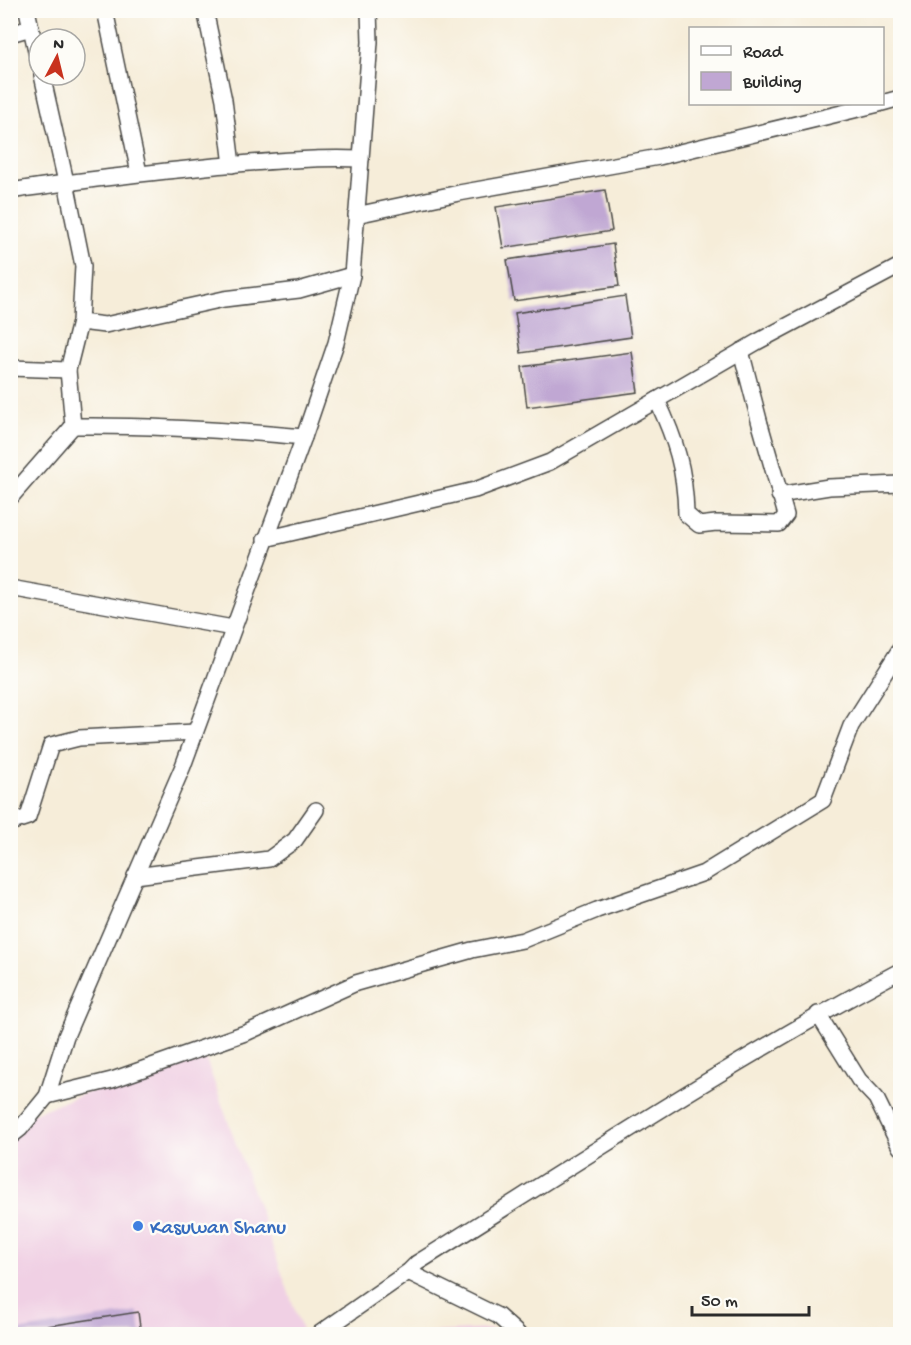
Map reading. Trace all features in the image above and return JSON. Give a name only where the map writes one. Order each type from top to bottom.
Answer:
[{"type":"street","points":[[27,10],[31,27]]},
{"type":"street","points":[[105,10],[139,173]]},
{"type":"street","points":[[205,10],[224,100],[232,165]]},
{"type":"street","points":[[10,1137],[20,1129],[47,1096],[66,1036],[183,766],[336,343],[352,275],[370,42],[369,10]]},
{"type":"street","points":[[10,34],[27,29]]},
{"type":"street","points":[[10,498],[73,426],[68,370],[80,322],[83,266],[45,87]]},
{"type":"street","points":[[884,102],[900,98]]},
{"type":"street","points":[[356,215],[459,193],[658,157],[872,105]]},
{"type":"street","points":[[10,191],[139,173],[320,158],[361,159]]},
{"type":"street","points":[[265,539],[475,490],[550,462],[741,351],[900,266]]},
{"type":"street","points":[[80,322],[105,325],[224,299],[299,290],[352,275]]},
{"type":"street","points":[[657,400],[670,428],[680,459],[684,475],[686,514],[699,525],[779,524],[786,515],[741,351]]},
{"type":"street","points":[[10,368],[68,370]]},
{"type":"street","points":[[73,426],[119,425],[220,429],[304,436]]},
{"type":"street","points":[[779,495],[829,487],[900,484]]},
{"type":"street","points":[[10,588],[232,628]]},
{"type":"street","points":[[47,1096],[112,1080],[248,1032],[356,983],[472,950],[523,940],[597,910],[704,873],[823,800],[851,726],[900,649]]},
{"type":"street","points":[[10,823],[28,817],[51,745],[79,738],[195,732]]},
{"type":"street","points":[[135,876],[269,859],[295,840],[316,810]]},
{"type":"street","points":[[319,1335],[408,1272],[417,1263],[630,1129],[818,1014],[900,971]]},
{"type":"street","points":[[818,1014],[859,1080],[876,1098],[900,1147]]},
{"type":"street","points":[[408,1272],[498,1316],[518,1335]]},
{"type":"shaded area","name":"Kasuwan Shanu","points":[[202,1048],[302,1330],[291,1334],[11,1334],[11,1122]]},
{"type":"shaded area","points":[[492,1329],[494,1334],[419,1334],[431,1332]]},
{"type":"building","points":[[605,190],[612,231],[503,248],[496,207]]},
{"type":"building","points":[[613,244],[619,286],[514,301],[507,260]]},
{"type":"building","points":[[625,296],[631,337],[521,353],[515,313]]},
{"type":"building","points":[[632,352],[638,392],[527,407],[522,367]]},
{"type":"building","points":[[138,1312],[141,1334],[10,1334],[10,1332]]},
{"type":"place","name":"Kasuwan Shanu","points":[[138,1226]]}]
